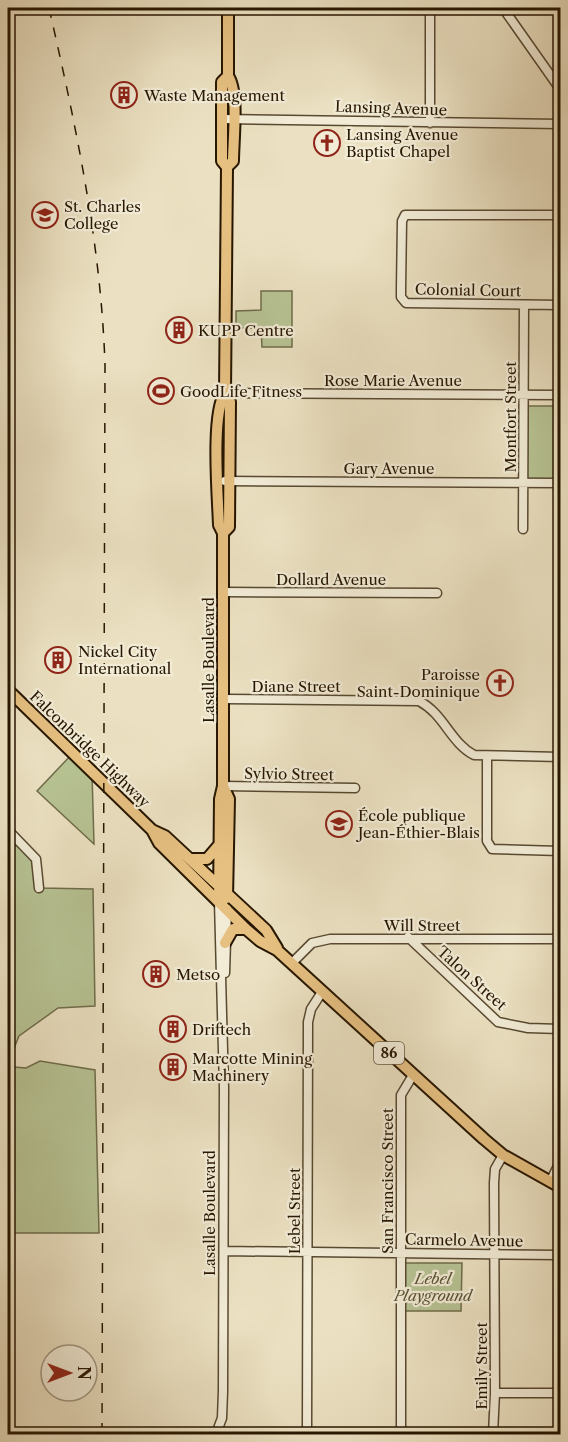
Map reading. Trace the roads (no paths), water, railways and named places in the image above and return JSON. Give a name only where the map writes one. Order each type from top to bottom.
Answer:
[{"type":"main road","name":"Lasalle Boulevard","points":[[227,167],[233,161],[233,83],[228,76],[228,8]]},
{"type":"main road","name":"Lasalle Boulevard","points":[[227,909],[222,894],[220,799],[223,786],[223,533],[229,527],[219,402],[225,393],[227,167],[222,161],[222,82],[228,76]]},
{"type":"main road","name":"Falconbridge Highway","points":[[8,690],[152,830],[159,843],[266,930],[277,950]]},
{"type":"main road","name":"Lasalle Boulevard","points":[[222,894],[229,799],[223,786]]},
{"type":"main road","name":"Falconbridge Highway","points":[[152,830],[165,836],[190,858],[222,894]]},
{"type":"main road","points":[[190,858],[207,860],[214,854],[220,842]]},
{"type":"main road","name":"Falconbridge Highway","points":[[227,909],[246,929],[292,963],[503,1155],[556,1185]]},
{"type":"main road","points":[[225,943],[230,931],[238,928],[246,929]]},
{"type":"street","points":[[430,8],[430,123]]},
{"type":"street","points":[[503,8],[561,89]]},
{"type":"street","name":"Lansing Avenue","points":[[222,119],[561,124]]},
{"type":"street","name":"Colonial Court","points":[[561,215],[405,215],[402,221],[401,297],[406,303],[561,305]]},
{"type":"street","name":"Montfort Street","points":[[523,529],[524,304]]},
{"type":"street","name":"Rose Marie Avenue","points":[[225,393],[561,395]]},
{"type":"street","name":"Gary Avenue","points":[[224,481],[561,483]]},
{"type":"street","name":"Dollard Avenue","points":[[224,592],[437,593]]},
{"type":"street","name":"Diane Street","points":[[223,699],[419,701],[441,717],[464,750],[474,755],[561,757]]},
{"type":"street","points":[[487,756],[487,841],[492,849],[561,851]]},
{"type":"street","name":"Sylvio Street","points":[[223,786],[355,788]]},
{"type":"street","points":[[8,830],[12,838],[36,859],[39,888]]},
{"type":"street","name":"Lasalle Boulevard","points":[[222,894],[219,951],[223,992]]},
{"type":"street","name":"Lasalle Boulevard","points":[[216,1434],[223,1406],[223,992],[227,909]]},
{"type":"street","name":"Will Street","points":[[292,963],[317,940],[408,937],[561,939]]},
{"type":"street","name":"Talon Street","points":[[408,937],[498,1022],[528,1028],[561,1029]]},
{"type":"street","name":"Lebel Street","points":[[307,1434],[308,1022],[311,1009],[322,992]]},
{"type":"street","name":"San Francisco Street","points":[[401,1434],[401,1095],[413,1075]]},
{"type":"street","name":"Emily Street","points":[[493,1434],[495,1393],[494,1176],[503,1155]]},
{"type":"street","points":[[556,1185],[561,1161]]},
{"type":"street","name":"Carmelo Avenue","points":[[224,1251],[561,1255]]},
{"type":"street","points":[[495,1393],[561,1393]]},
{"type":"railway","points":[[49,8],[86,185],[103,320],[105,365],[102,1434]]},
{"type":"place","name":"Waste Management","points":[[124,95]]},
{"type":"place","name":"Lansing Avenue Baptist Chapel","points":[[327,143]]},
{"type":"place","name":"St. Charles College","points":[[45,215]]},
{"type":"place","name":"KUPP Centre","points":[[179,330]]},
{"type":"place","name":"GoodLife Fitness","points":[[161,391]]},
{"type":"place","name":"Nickel City International","points":[[58,660]]},
{"type":"place","name":"Paroisse Saint-Dominique","points":[[500,683]]},
{"type":"place","name":"École publique Jean-Éthier-Blais","points":[[339,824]]},
{"type":"place","name":"Metso","points":[[156,974]]},
{"type":"place","name":"Driftech","points":[[173,1029]]},
{"type":"place","name":"Marcotte Mining Machinery","points":[[173,1067]]},
{"type":"park label","name":"Lebel Playground","points":[[433,1286]]}]
